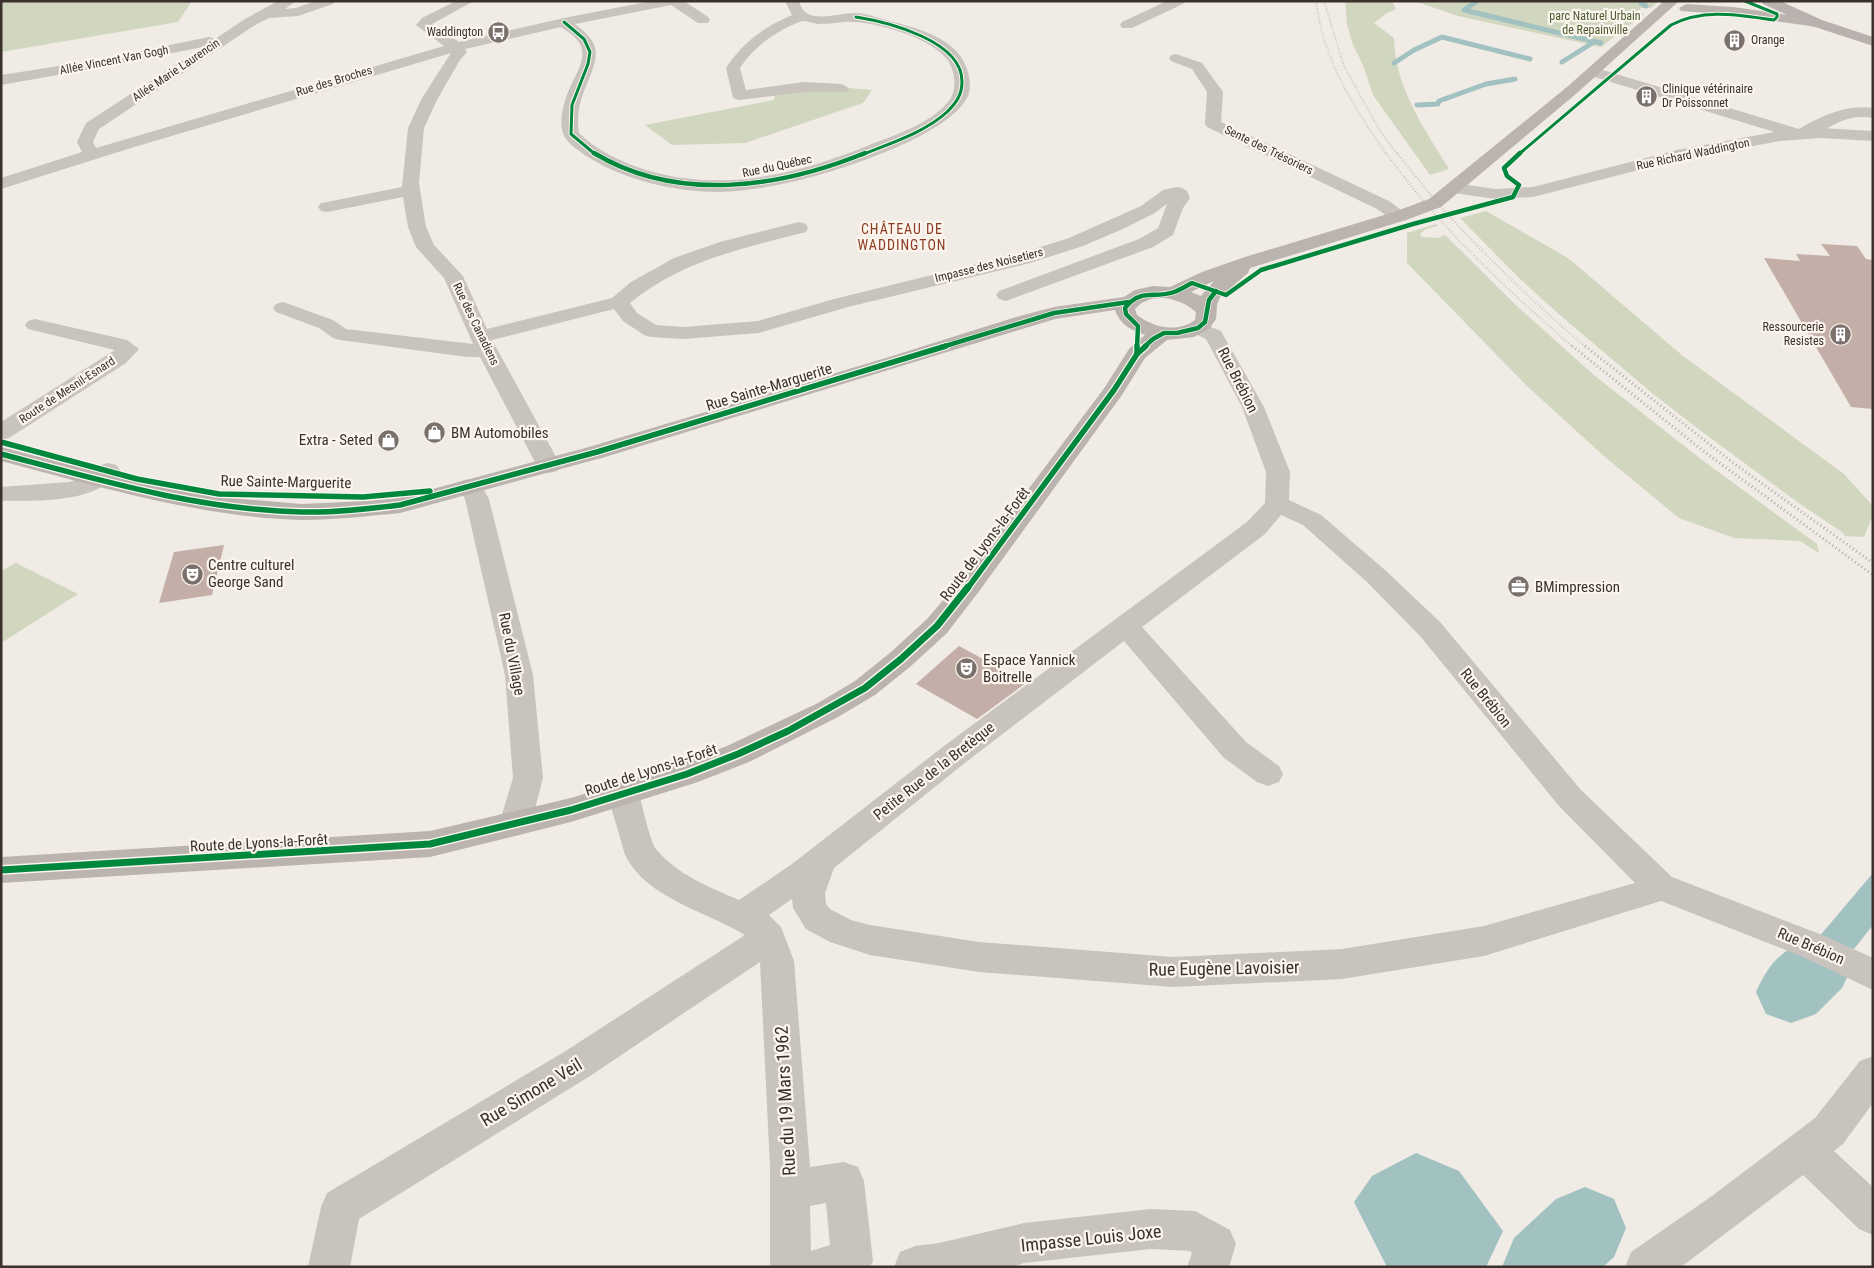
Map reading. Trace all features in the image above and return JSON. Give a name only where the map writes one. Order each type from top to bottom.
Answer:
[{"type":"main road","points":[[1172,293],[1208,276],[1400,216],[1435,203],[1593,72],[1652,21],[1672,1]]},
{"type":"main road","points":[[1652,21],[1686,8],[1730,1]]},
{"type":"main road","points":[[1768,1],[1817,23],[1873,42]]},
{"type":"main road","points":[[1686,8],[1733,11],[1817,23]]},
{"type":"main road","points":[[1842,17],[1873,31]]},
{"type":"main road","points":[[1202,319],[1209,300],[1222,284],[1252,261]]},
{"type":"main road","points":[[1132,324],[1134,298],[1151,293],[1172,293],[1194,299],[1202,319]]},
{"type":"main road","name":"Rue Sainte-Marguerite","points":[[102,473],[183,500],[302,512],[367,509],[400,505],[549,466],[897,362],[1023,322],[1075,310],[1132,324]]},
{"type":"main road","name":"Route de Lyons-la-Forêt","points":[[1,870],[430,844],[571,810],[729,758],[788,731],[865,688],[901,659],[937,626],[971,584],[1114,390],[1132,324],[1153,339],[1164,333],[1183,332],[1202,319]]},
{"type":"main road","name":"Route de Mesnil-Esnard","points":[[1,442],[102,473]]},
{"type":"main road","points":[[1,454],[102,473]]},
{"type":"street","name":"Allée Marie Laurencin","points":[[93,154],[89,151],[85,142],[92,126],[226,37],[289,1]]},
{"type":"street","points":[[262,15],[298,12],[328,1]]},
{"type":"street","points":[[456,47],[423,25],[427,21],[467,1]]},
{"type":"street","points":[[792,1],[796,12],[802,16]]},
{"type":"street","points":[[856,17],[864,10],[865,1]]},
{"type":"street","points":[[1127,25],[1178,1]]},
{"type":"street","points":[[666,2],[703,20]]},
{"type":"street","name":"Rue des Broches","points":[[1,184],[93,154],[456,47],[564,22],[666,2]]},
{"type":"street","points":[[802,16],[781,24],[759,37],[741,54],[733,68],[739,95],[804,87],[840,89]]},
{"type":"street","name":"Rue du Québec","points":[[564,22],[571,26],[584,40],[590,54],[587,70],[577,87],[572,106],[571,134],[580,144],[602,159],[639,176],[678,184],[734,186],[795,176],[870,152],[917,132],[935,120],[960,95],[962,84],[961,72],[951,54],[941,45],[923,36],[856,17],[837,19],[802,16]]},
{"type":"street","name":"Allée Vincent Van Gogh","points":[[1,80],[139,56],[226,37]]},
{"type":"street","name":"Rue des Canadiens","points":[[456,47],[460,52],[454,58],[430,98],[416,128],[412,190],[417,227],[425,247],[453,276],[484,343],[549,466]]},
{"type":"street","name":"Sente des Trésoriers","points":[[1176,58],[1197,66],[1215,92],[1213,124],[1383,205],[1400,216]]},
{"type":"street","points":[[1593,72],[1800,134],[1835,117],[1870,109]]},
{"type":"street","name":"Rue Richard Waddington","points":[[1460,183],[1495,194],[1533,192],[1702,150],[1800,134],[1873,136]]},
{"type":"street","points":[[327,207],[412,190]]},
{"type":"street","name":"Impasse des Noisetiers","points":[[618,302],[630,317],[651,331],[683,333],[758,326],[916,283],[1023,259],[1076,242],[1118,224],[1147,210],[1169,194],[1176,192],[1181,195],[1181,198],[1174,207],[1166,230],[1146,243],[1006,295]]},
{"type":"street","points":[[283,308],[326,324],[340,334],[467,351],[484,343],[618,302],[636,286],[663,269],[713,250],[800,228]]},
{"type":"street","name":"Rue Brébion","points":[[1202,319],[1214,336],[1253,407],[1278,472],[1277,504],[1312,520],[1376,576],[1430,630],[1570,798],[1660,887],[1812,946],[1859,968]]},
{"type":"street","name":"Route de Mesnil-Esnard","points":[[1,433],[118,358],[128,348],[120,344],[35,325]]},
{"type":"street","points":[[1,494],[36,493],[75,488],[88,484],[102,473]]},
{"type":"street","name":"Rue du Village","points":[[470,486],[477,499],[519,675],[528,778],[515,824]]},
{"type":"street","name":"Petite Rue de la Bretèque","points":[[756,927],[821,859],[955,754],[1256,528],[1277,504]]},
{"type":"street","points":[[1126,626],[1235,750],[1268,774]]},
{"type":"street","points":[[623,793],[641,855],[672,883],[693,896],[756,927]]},
{"type":"street","name":"Rue Eugène Lavoisier","points":[[821,859],[808,893],[810,908],[824,924],[842,932],[870,940],[980,957],[1172,972],[1342,964],[1484,940],[1644,894],[1660,887]]},
{"type":"street","name":"Rue du 19 Mars 1962","points":[[756,927],[777,961],[790,1190],[791,1267]]},
{"type":"street","name":"Rue Simone Veil","points":[[329,1267],[341,1207],[576,1064],[756,927]]},
{"type":"street","points":[[1646,1267],[1726,1210],[1829,1131],[1873,1073]]},
{"type":"street","points":[[1804,1149],[1873,1215]]},
{"type":"street","points":[[790,1190],[844,1180],[845,1265]]},
{"type":"street","name":"Impasse Louis Joxe","points":[[931,1266],[1024,1243],[1151,1229],[1194,1231],[1216,1244],[1208,1267]]},
{"type":"green space","points":[[1,1],[192,1],[178,22],[1,52]]},
{"type":"green space","points":[[1345,1],[1392,1],[1396,9],[1385,14],[1374,23],[1394,38],[1395,56],[1405,90],[1421,123],[1449,169],[1430,175],[1373,95],[1363,65],[1353,45],[1347,24]]},
{"type":"green space","name":"parc Naturel Urbain de Repainville","points":[[1414,1],[1659,1],[1651,8],[1641,8],[1638,11],[1644,14],[1601,47],[1458,16]]},
{"type":"green space","points":[[849,88],[872,90],[863,103],[745,143],[672,145],[645,125],[774,100],[775,94],[810,90],[842,92]]},
{"type":"green space","points":[[1486,211],[1568,258],[1683,356],[1844,474],[1873,506],[1873,515],[1864,537],[1845,536],[1842,532],[1800,504],[1652,393],[1561,316],[1518,277],[1460,218]]},
{"type":"green space","points":[[1436,224],[1437,226],[1426,229],[1420,234],[1421,237],[1438,238],[1445,235],[1519,308],[1595,376],[1702,460],[1817,544],[1819,553],[1800,541],[1734,538],[1679,518],[1605,457],[1528,387],[1407,263],[1407,233]]},
{"type":"green space","points":[[16,563],[78,594],[1,643],[1,571]]},
{"type":"water","points":[[1873,873],[1873,925],[1854,949],[1818,938]]},
{"type":"water","points":[[1416,1153],[1459,1171],[1503,1231],[1486,1267],[1387,1267],[1354,1202],[1372,1176]]},
{"type":"building","name":"Ressourcerie Resistes","points":[[1821,244],[1857,246],[1866,259],[1873,260],[1873,409],[1851,407],[1764,258],[1800,261],[1796,254],[1830,256]]},
{"type":"building","name":"Centre culturel George Sand","points":[[224,545],[212,595],[159,603],[174,552]]},
{"type":"building","name":"Espace Yannick Boitrelle","points":[[959,646],[1026,683],[977,719],[916,684]]},
{"type":"waterway","points":[[1477,1],[1464,10],[1601,43]]},
{"type":"waterway","points":[[1643,1],[1641,3],[1646,6]]},
{"type":"waterway","points":[[1394,63],[1414,50],[1442,37],[1530,59]]},
{"type":"waterway","points":[[1562,62],[1594,42]]},
{"type":"waterway","points":[[1417,105],[1438,104],[1439,101],[1486,84],[1515,79]]},
{"type":"waterway","points":[[1791,992],[1817,967]]},
{"type":"waterway","points":[[1543,1267],[1585,1228]]},
{"type":"railway","points":[[1316,1],[1319,20],[1329,55],[1343,85],[1387,155]]},
{"type":"railway","points":[[1324,1],[1344,66],[1380,131],[1398,155]]},
{"type":"railway","points":[[1386,153],[1428,206],[1474,256],[1573,347]]},
{"type":"railway","points":[[1397,153],[1463,231],[1535,302],[1586,347]]},
{"type":"railway","points":[[1572,346],[1706,453],[1873,575]]},
{"type":"railway","points":[[1585,346],[1732,462],[1873,563]]},
{"type":"cycle path","points":[[1137,354],[1138,326],[1126,314],[1125,308],[1134,298],[1146,294],[1171,293],[1192,283],[1226,295],[1261,270],[1413,224],[1513,197],[1519,185],[1507,176],[1505,166],[1671,25],[1695,15],[1708,14],[1774,20],[1777,17],[1777,14],[1745,1]]},
{"type":"cycle path","points":[[564,22],[584,39],[590,52],[590,58],[577,89],[571,111],[571,134],[576,140],[607,161],[653,178],[687,184],[720,186],[788,178],[854,158],[927,126],[954,105],[960,96],[962,77],[959,66],[946,50],[917,35],[856,17]]},
{"type":"cycle path","points":[[1,870],[430,844],[571,810],[687,774],[738,754],[788,731],[865,688],[901,659],[937,626],[971,584],[1114,390],[1137,354],[1153,339],[1164,333],[1177,333],[1198,328],[1205,322],[1209,300],[1216,291]]},
{"type":"cycle path","points":[[1,454],[138,490],[230,506],[302,512],[367,509],[400,505],[597,452],[897,362],[1023,321],[1054,313],[1129,302]]},
{"type":"cycle path","points":[[1,442],[137,479],[219,494],[363,497],[430,491]]},
{"type":"place","name":"Waddington","points":[[499,32]]},
{"type":"place","name":"Orange","points":[[1735,40]]},
{"type":"place","name":"Clinique vétérinaire Dr Poissonnet","points":[[1646,96]]},
{"type":"place","name":"Ressourcerie Resistes","points":[[1840,334]]},
{"type":"place","name":"BM Automobiles","points":[[435,433]]},
{"type":"place","name":"Extra - Seted","points":[[389,440]]},
{"type":"place","name":"Centre culturel George Sand","points":[[192,574]]},
{"type":"place","name":"BMimpression","points":[[1519,587]]},
{"type":"place","name":"Espace Yannick Boitrelle","points":[[967,669]]},
{"type":"district","name":"CHÂTEAU DE WADDINGTON","points":[[902,237]]}]
